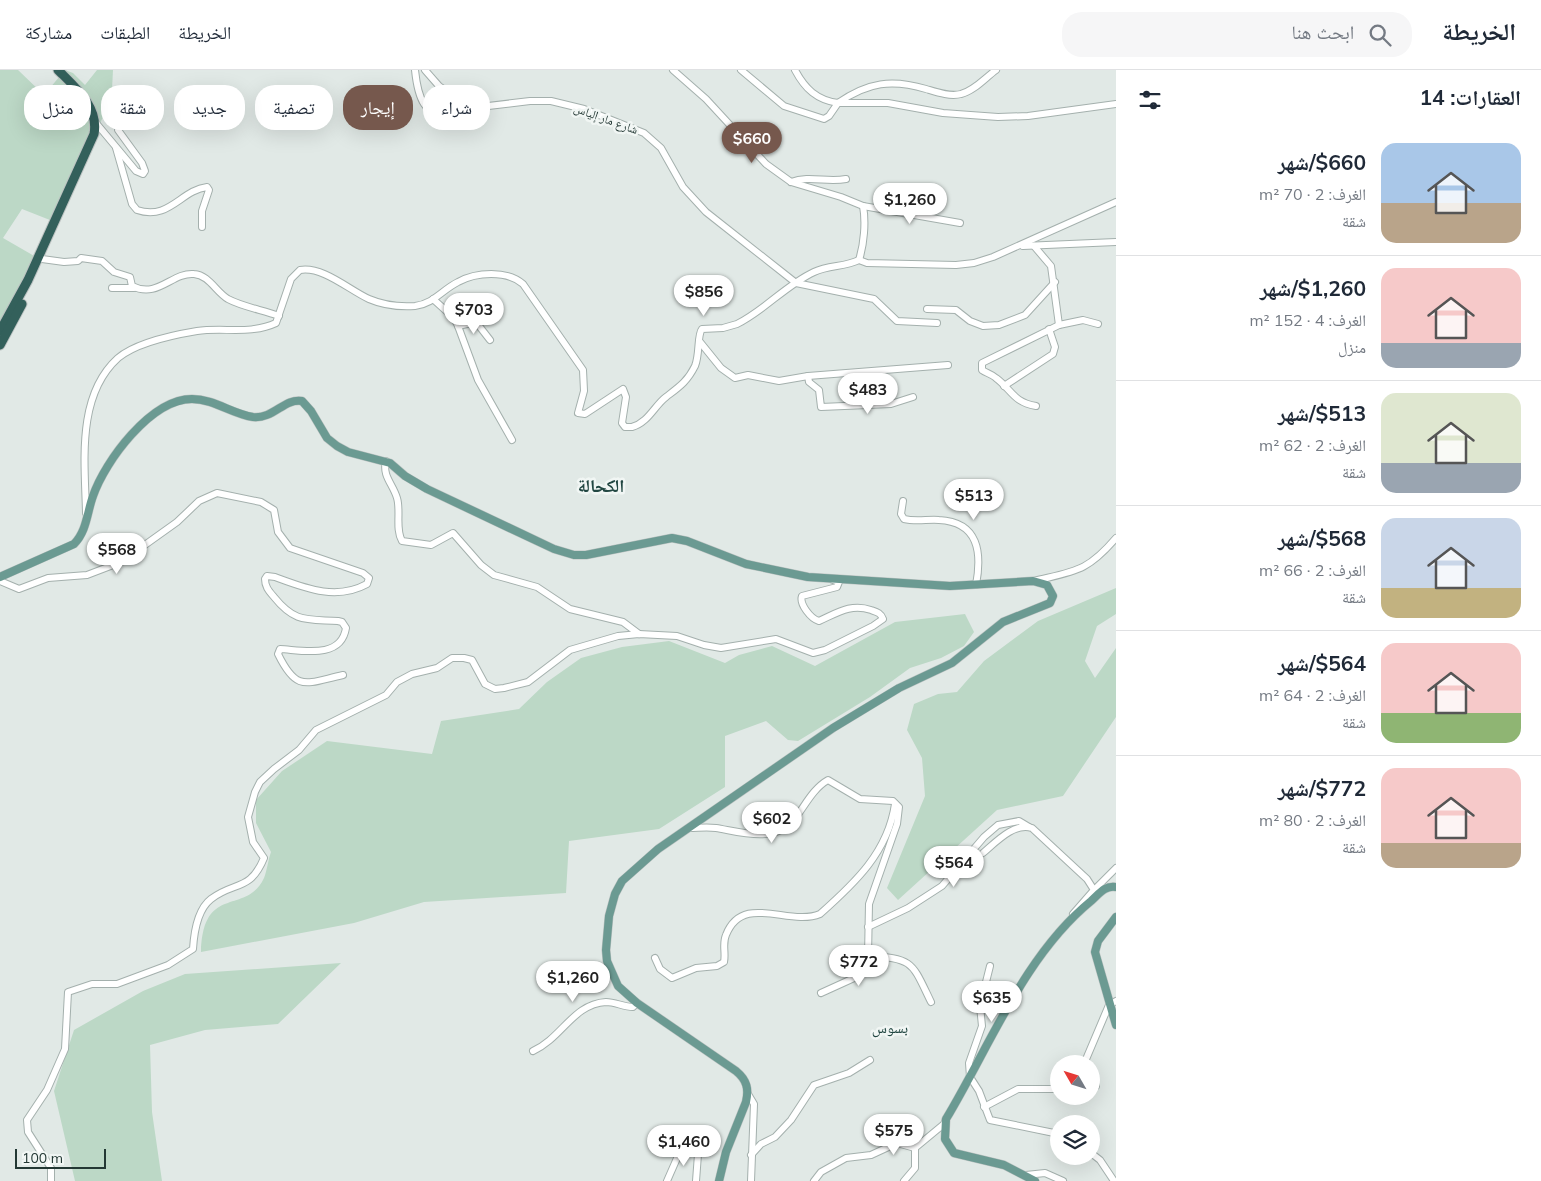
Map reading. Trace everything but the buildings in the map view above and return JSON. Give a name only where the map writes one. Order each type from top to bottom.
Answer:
[{"type":"highway","points":[[0,345],[16,317],[94,149],[98,113],[92,101],[80,88],[72,84],[58,70]]},
{"type":"highway","points":[[0,331],[28,280],[98,125]]},
{"type":"main road","points":[[0,579],[69,548],[82,534],[93,495],[127,439],[160,410],[181,400],[206,400],[248,416],[263,417],[274,413],[291,401],[302,401],[311,411],[328,438],[337,446],[356,454],[386,461],[427,490],[561,552],[586,555],[672,538],[687,541],[730,559],[763,569],[829,578],[950,586],[1042,582],[1051,590],[1053,596],[1050,603],[1003,622],[952,663],[899,688],[833,728],[658,849],[622,881],[614,894],[606,934],[607,961],[618,986],[637,1003],[742,1076],[745,1080],[748,1094],[726,1152],[719,1181]]},
{"type":"main road","points":[[1035,1181],[1004,1165],[954,1153],[945,1139],[946,1119],[1002,1016],[1047,945],[1070,917],[1108,887],[1116,887]]},
{"type":"main road","points":[[1116,917],[1098,941],[1095,952],[1113,1003],[1116,1025]]},
{"type":"street","points":[[415,70],[417,91],[423,103]]},
{"type":"street","name":"شارع مار إلياس","points":[[425,70],[439,86],[452,95],[480,107],[530,100],[551,102],[584,109],[644,133],[661,148],[683,187],[706,212],[796,283]]},
{"type":"street","points":[[673,70],[711,105],[766,164],[791,182],[842,197],[863,206],[960,223]]},
{"type":"street","points":[[741,70],[788,108],[824,118],[829,116],[838,104],[859,92],[889,82],[906,83],[940,93],[961,94],[970,90],[996,70]]},
{"type":"street","points":[[795,70],[805,86],[814,95],[821,100],[838,104],[888,103],[943,113],[998,117],[1028,116],[1116,104]]},
{"type":"street","points":[[98,125],[136,171],[141,174],[144,173],[142,163],[118,130]]},
{"type":"street","points":[[116,148],[129,196],[133,207],[137,210],[150,213],[163,210],[207,187],[209,190],[202,211],[202,228]]},
{"type":"street","points":[[791,182],[808,178],[831,181],[846,178]]},
{"type":"street","points":[[86,520],[85,438],[89,410],[103,377],[112,365],[125,353],[196,331],[261,329],[276,323],[291,279],[297,270],[306,269],[320,273],[365,297],[384,303],[415,306],[433,299],[457,282],[467,278],[497,275],[515,278],[523,284],[584,370],[584,391],[578,413],[585,414],[623,389],[626,394],[622,419],[624,427],[638,425],[657,409],[665,397],[676,391],[695,366],[700,342],[699,334],[702,329],[723,328],[737,324],[815,271],[830,266],[851,264],[859,260],[867,263],[966,264],[993,257],[1020,246],[1116,202]]},
{"type":"street","points":[[859,260],[864,220],[863,206]]},
{"type":"street","points":[[1020,246],[1116,242]]},
{"type":"street","points":[[1034,246],[1048,260],[1055,282],[1059,325]]},
{"type":"street","points":[[42,259],[70,262],[86,258],[102,261],[114,272],[130,277],[134,288]]},
{"type":"street","points":[[112,288],[159,288],[182,277],[195,274],[204,278],[227,298],[279,316]]},
{"type":"street","points":[[928,309],[956,310],[970,321],[983,326],[999,325],[1025,315],[1039,301],[1047,288],[1055,282]]},
{"type":"street","points":[[796,283],[874,299],[897,321],[937,323]]},
{"type":"street","points":[[433,299],[454,318],[478,380],[512,440]]},
{"type":"street","points":[[1036,406],[1017,400],[997,378],[982,370],[982,363],[1059,325],[1083,320],[1098,324]]},
{"type":"street","points":[[458,326],[476,322],[490,340]]},
{"type":"street","points":[[1004,386],[1053,354],[1055,347],[1049,329]]},
{"type":"street","points":[[700,342],[721,368],[735,378],[748,375],[779,381],[808,376],[948,365]]},
{"type":"street","points":[[808,376],[809,382],[819,390],[821,407],[891,404],[913,397]]},
{"type":"street","points":[[386,461],[384,473],[398,502],[399,533],[402,541],[431,545],[454,533],[481,565],[494,575],[537,587],[570,609],[623,622],[639,634]]},
{"type":"street","points":[[0,579],[19,589],[48,578],[77,578],[104,569],[138,551],[177,522],[199,501],[217,493],[260,502],[274,510],[278,532],[290,548],[360,572],[368,578],[367,584],[333,593],[320,592],[275,577],[268,576],[265,579],[266,588],[288,613],[298,618],[342,622],[346,628],[338,643],[325,650],[305,653],[280,649],[278,654],[290,676],[296,681],[305,683],[343,675]]},
{"type":"street","points":[[903,501],[901,514],[904,519],[947,521],[963,527],[971,533],[976,541],[980,566],[976,585]]},
{"type":"street","points":[[1033,581],[1080,570],[1094,561],[1116,538]]},
{"type":"street","points":[[51,1181],[51,1168],[28,1132],[27,1120],[47,1090],[65,1049],[68,992],[92,984],[117,984],[168,966],[193,949],[194,931],[209,900],[244,883],[258,873],[264,858],[253,842],[248,817],[260,782],[299,750],[316,730],[386,694],[397,682],[404,678],[436,668],[452,658],[469,659],[476,665],[485,684],[495,689],[528,682],[575,648],[618,636],[639,634],[677,636],[704,645],[721,648],[776,639],[807,652],[818,652],[873,626],[883,619],[880,614],[853,607],[819,621],[813,619],[801,599],[808,592],[839,585],[839,582],[829,578]]},
{"type":"street","points":[[689,828],[713,828],[768,834],[782,830],[791,824],[812,794],[828,780],[860,799],[896,803]]},
{"type":"street","points":[[821,993],[861,974],[866,967],[870,898],[897,824],[899,807],[896,803]]},
{"type":"street","points":[[656,958],[657,965],[664,973],[676,978],[696,968],[710,968],[720,964],[725,956],[723,944],[725,935],[738,918],[746,914],[759,912],[799,918],[820,914],[857,879],[879,852],[892,824],[896,803]]},
{"type":"street","points":[[868,927],[908,908],[942,886],[984,836],[998,824],[1019,820],[1087,879],[1094,890]]},
{"type":"street","points":[[984,853],[1006,834],[1022,827],[1029,827]]},
{"type":"street","points":[[1070,917],[1116,868]]},
{"type":"street","points":[[868,956],[898,958],[911,965],[931,1002]]},
{"type":"street","points":[[990,966],[980,1006],[982,1026],[969,1063],[970,1077],[979,1091],[984,1107],[992,1120],[1050,1132]]},
{"type":"street","points":[[533,1051],[556,1037],[581,1010],[606,1002],[627,1007],[633,1007],[637,1003]]},
{"type":"street","points":[[1088,1055],[1113,1003]]},
{"type":"street","points":[[752,1155],[761,1144],[775,1137],[791,1120],[814,1085],[849,1073],[870,1060]]},
{"type":"street","points":[[984,1107],[1018,1090],[1050,1089]]},
{"type":"street","points":[[748,1094],[754,1104],[751,1181]]},
{"type":"street","points":[[914,1148],[944,1124],[946,1119]]},
{"type":"street","points":[[667,1181],[685,1140],[695,1135],[700,1141],[696,1181]]},
{"type":"street","points":[[814,1181],[821,1172],[846,1158],[872,1155],[897,1143],[914,1148]]},
{"type":"street","points":[[904,1181],[915,1168],[914,1148]]},
{"type":"street","points":[[1100,1160],[1114,1181]]},
{"type":"street","points":[[1026,1175],[1045,1173],[1063,1181]]},
{"type":"green space","points":[[0,70],[18,70],[34,85],[24,85],[24,130],[91,130],[91,85],[85,85],[97,70],[113,70],[112,85],[101,85],[101,121],[55,222],[22,209],[3,238],[36,257],[0,328]]},
{"type":"green space","points":[[65,70],[73,73],[85,85],[52,85]]},
{"type":"green space","points":[[1116,588],[1116,614],[1097,626],[1085,661],[1095,678],[1116,648],[1116,717],[1063,796],[997,810],[898,900],[887,888],[925,796],[922,758],[907,730],[914,704],[938,694],[957,692],[984,661],[1038,621]]},
{"type":"green space","points":[[965,614],[974,632],[964,646],[941,658],[910,668],[870,697],[798,741],[788,740],[766,721],[725,736],[725,787],[659,829],[569,841],[566,893],[424,902],[354,923],[201,952],[204,931],[209,917],[217,908],[247,896],[256,889],[264,878],[271,852],[256,823],[256,800],[282,771],[327,741],[432,754],[441,721],[519,709],[547,682],[581,658],[622,647],[669,641],[725,663],[739,655],[772,646],[815,666],[895,622]]},
{"type":"green space","points":[[341,963],[278,1024],[205,1030],[150,1045],[152,1112],[162,1181],[75,1181],[54,1091],[74,1030],[143,991],[185,974]]},
{"type":"district","name":"الكحالة","points":[[601,486]]},
{"type":"district","name":"بسوس","points":[[890,1028]]}]
